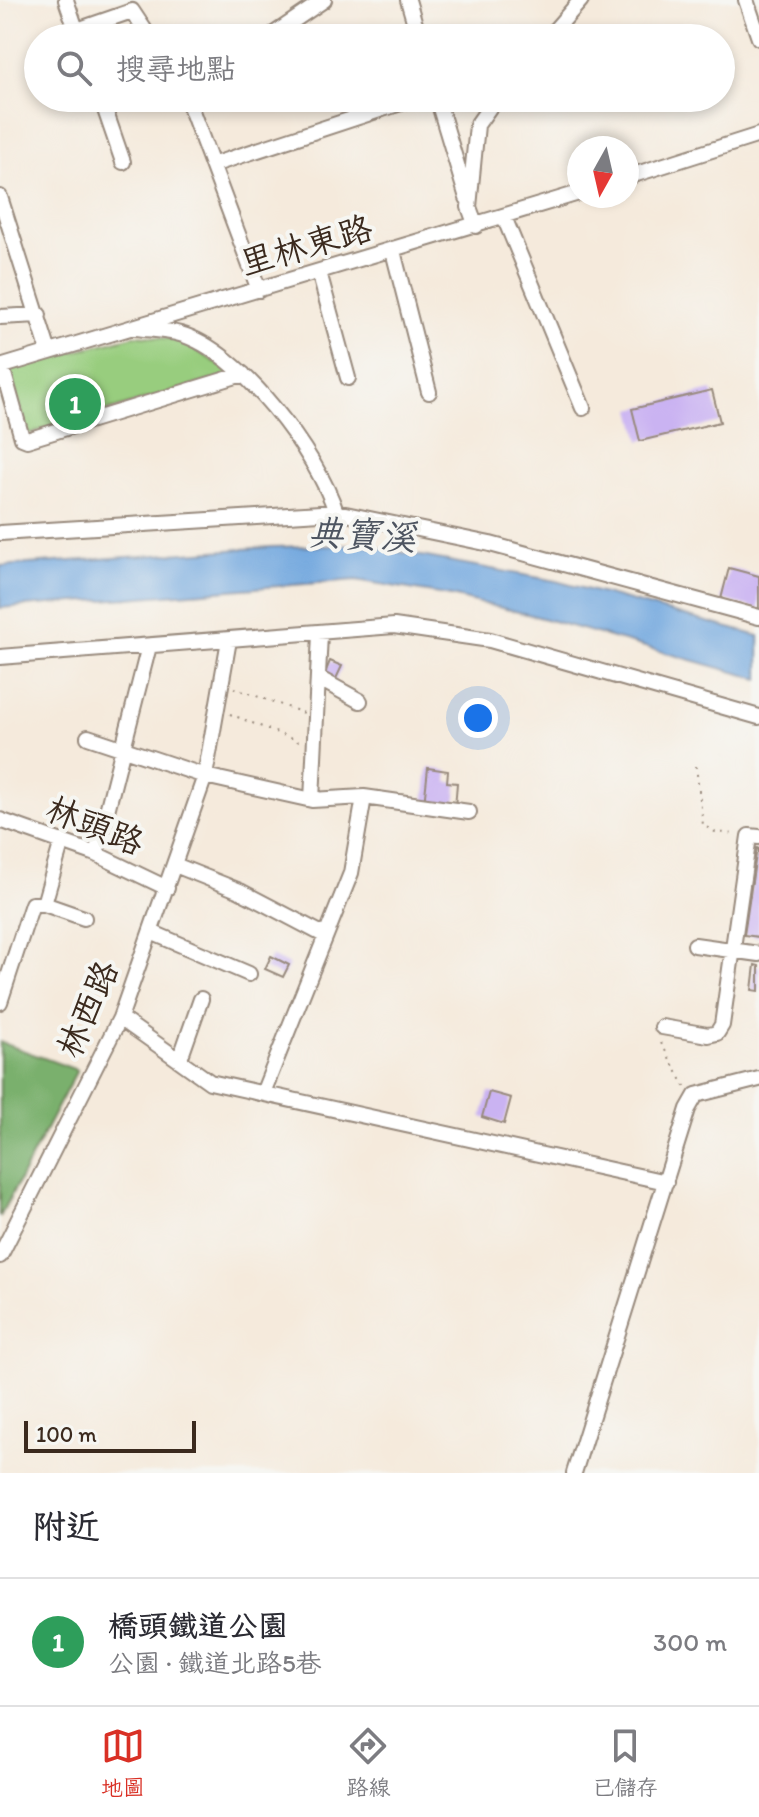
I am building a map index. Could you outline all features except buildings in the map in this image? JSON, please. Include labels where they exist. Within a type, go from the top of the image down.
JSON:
[{"type":"street","points":[[66,0],[74,24]]},
{"type":"street","points":[[289,24],[324,0]]},
{"type":"street","points":[[408,0],[415,24]]},
{"type":"street","points":[[560,24],[581,0]]},
{"type":"street","points":[[746,0],[759,38]]},
{"type":"street","points":[[101,24],[132,11],[141,24]]},
{"type":"street","points":[[106,112],[123,162]]},
{"type":"street","points":[[192,112],[259,290]]},
{"type":"street","points":[[212,165],[373,112]]},
{"type":"street","points":[[441,112],[476,226]]},
{"type":"street","points":[[469,207],[477,125],[486,112]]},
{"type":"street","points":[[639,173],[759,135]]},
{"type":"street","points":[[0,197],[49,352]]},
{"type":"street","name":"里林東路","points":[[1,367],[567,197]]},
{"type":"street","points":[[504,217],[583,408]]},
{"type":"street","points":[[393,251],[429,392]]},
{"type":"street","points":[[319,272],[348,378]]},
{"type":"street","points":[[0,317],[39,315]]},
{"type":"street","points":[[128,327],[181,334],[211,350],[243,374],[285,425],[315,470],[336,512]]},
{"type":"street","points":[[1,367],[22,438],[27,440],[243,374]]},
{"type":"street","points":[[0,533],[336,512],[490,544],[759,617]]},
{"type":"street","points":[[0,657],[394,626],[490,640],[759,717]]},
{"type":"street","points":[[312,800],[320,634]]},
{"type":"street","name":"林西路","points":[[0,1256],[120,1018],[205,776],[229,640]]},
{"type":"street","points":[[96,854],[121,746],[149,646]]},
{"type":"street","points":[[318,678],[360,701]]},
{"type":"street","points":[[88,737],[205,776],[312,800],[364,797],[469,812]]},
{"type":"street","points":[[263,1093],[351,873],[364,797]]},
{"type":"street","name":"林頭路","points":[[0,820],[96,854],[167,888]]},
{"type":"street","points":[[662,1027],[708,1035],[717,1033],[722,1025],[754,836]]},
{"type":"street","points":[[44,904],[62,841]]},
{"type":"street","points":[[175,865],[240,891],[324,935]]},
{"type":"street","points":[[0,1002],[32,904],[44,904],[84,918]]},
{"type":"street","points":[[151,932],[249,974]]},
{"type":"street","points":[[695,945],[759,954]]},
{"type":"street","points":[[180,1059],[201,999]]},
{"type":"street","points":[[120,1018],[210,1082],[666,1182]]},
{"type":"street","points":[[574,1473],[693,1100],[696,1095],[759,1079]]},
{"type":"path","points":[[222,683],[316,717]]},
{"type":"path","points":[[217,709],[315,748]]},
{"type":"path","points":[[696,766],[703,825],[715,832],[754,836]]},
{"type":"path","points":[[661,1043],[693,1100]]},
{"type":"green space","points":[[137,335],[180,340],[233,374],[28,434],[9,369]]},
{"type":"green space","points":[[0,1042],[77,1070],[0,1217]]},
{"type":"water","points":[[362,545],[556,581],[759,636],[759,679],[531,615],[451,596],[356,580],[0,608],[0,566],[271,547]]},
{"type":"place","name":"橋頭鐵道公園","points":[[75,404]]},
{"type":"water label","name":"典寶溪","points":[[362,534]]}]
